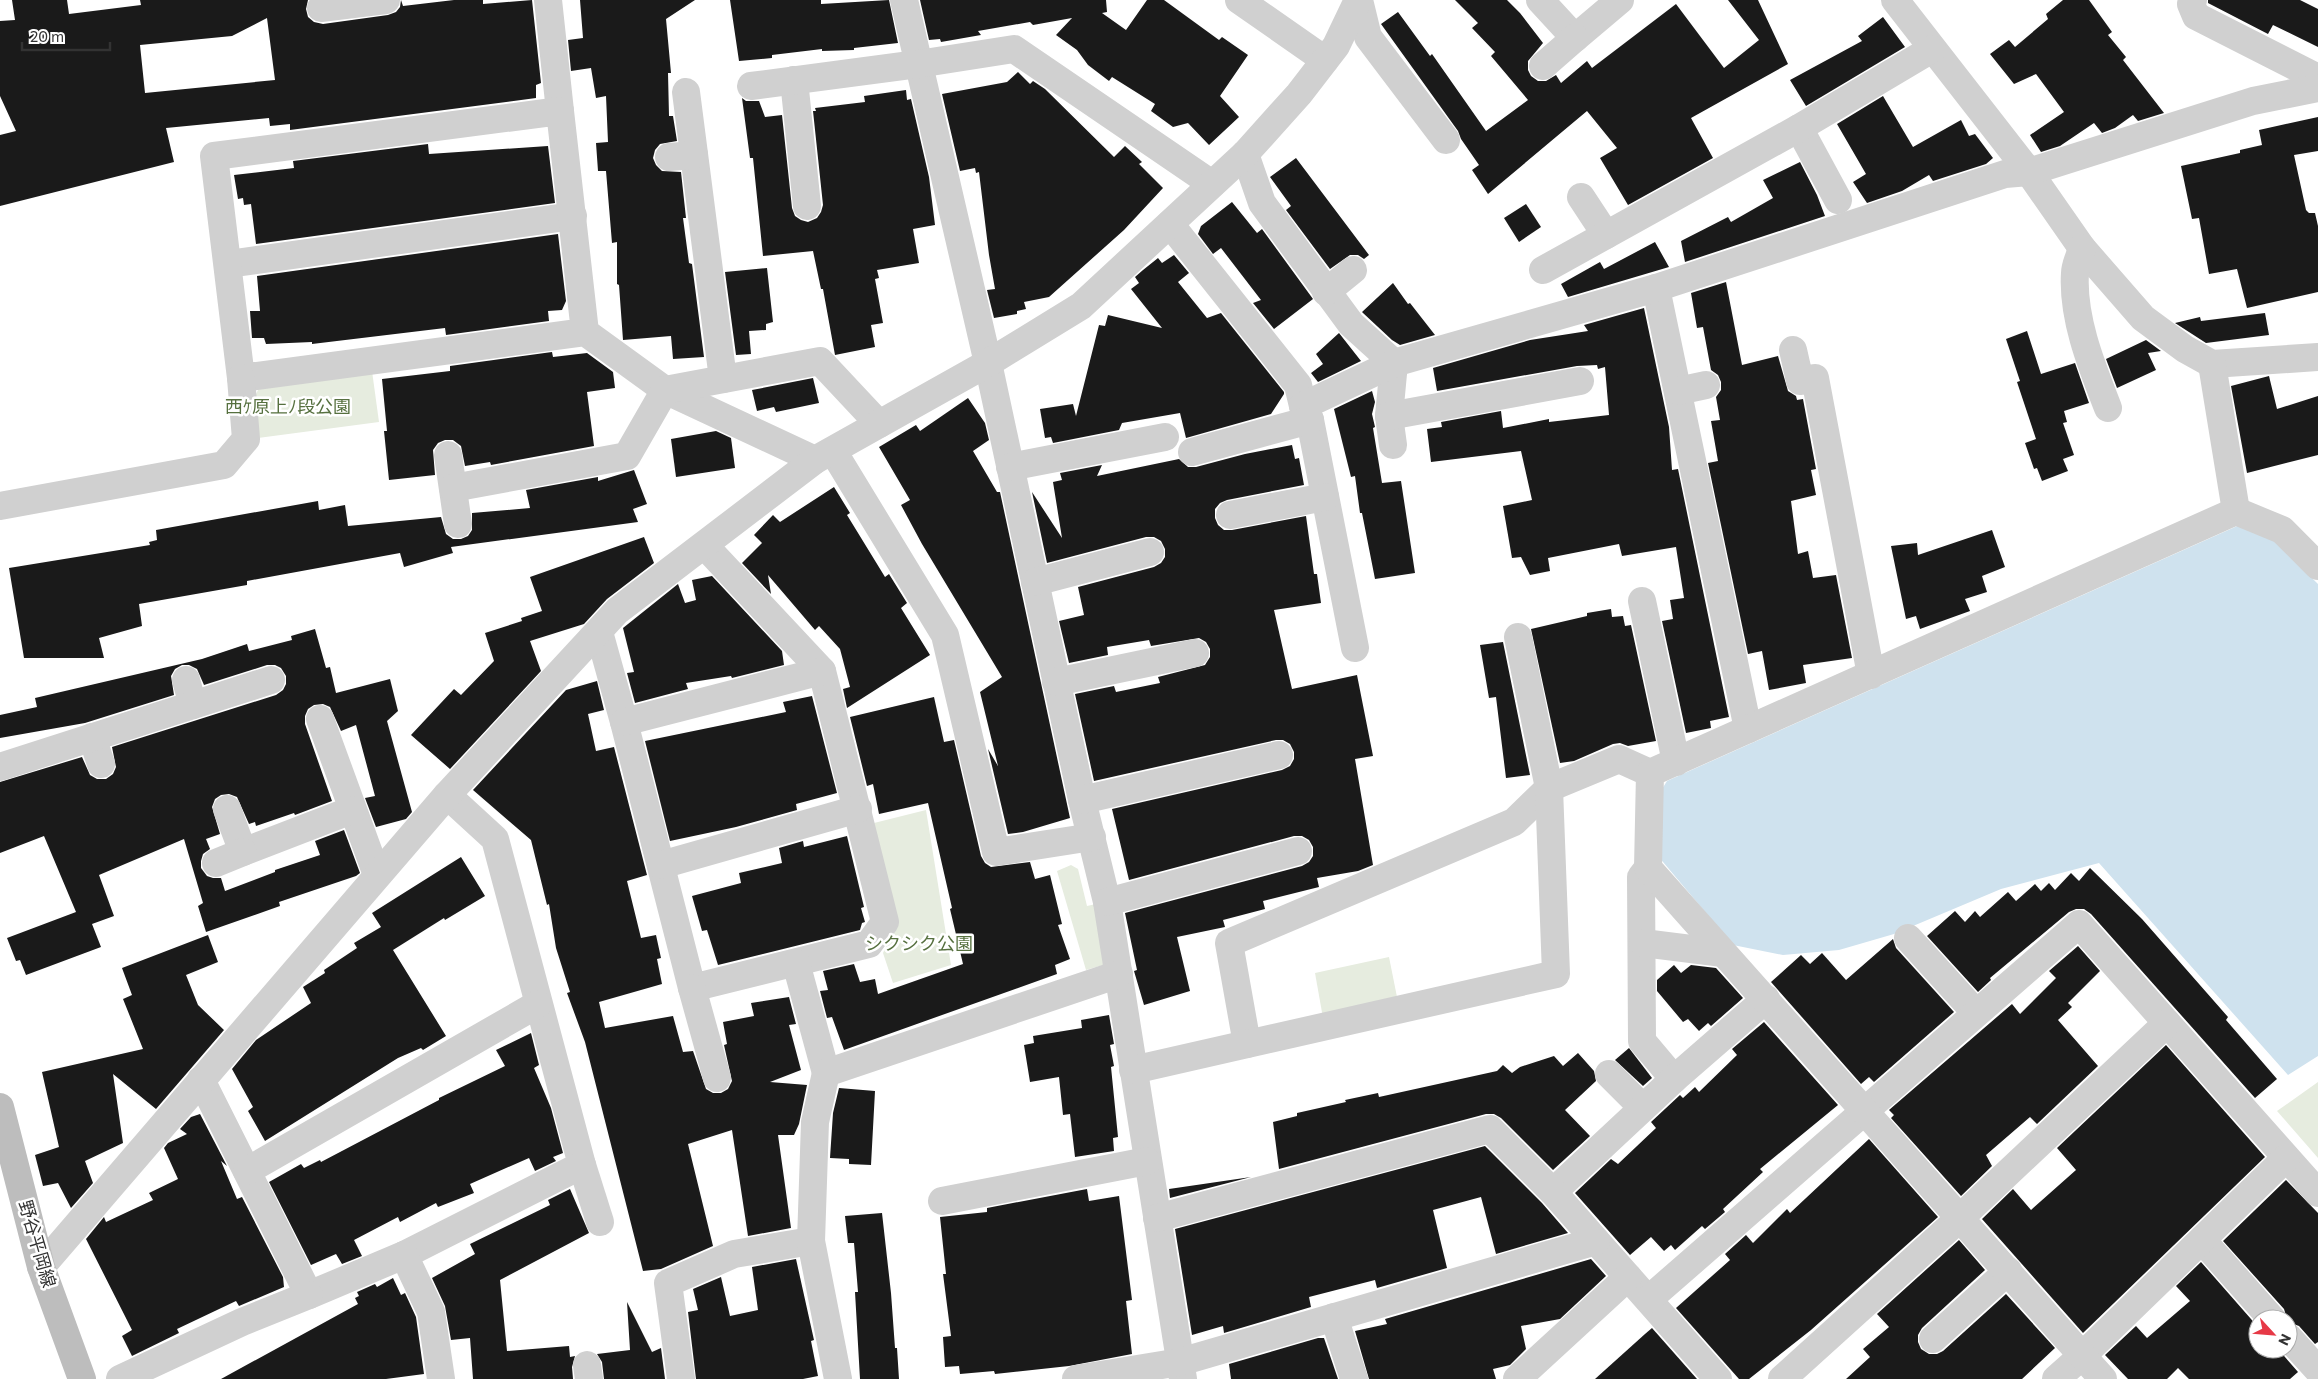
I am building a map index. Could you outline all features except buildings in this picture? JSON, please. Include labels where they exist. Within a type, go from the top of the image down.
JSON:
[{"type":"main road","name":"野谷平岡線","points":[[0,1107],[41,1266],[82,1379]]},
{"type":"street","points":[[320,8],[351,2],[386,0]]},
{"type":"street","points":[[548,0],[585,332]]},
{"type":"street","points":[[904,0],[988,363],[1082,800],[1107,902],[1181,1370]]},
{"type":"street","points":[[1239,0],[1325,60]]},
{"type":"street","points":[[41,1266],[447,795],[617,611],[824,456],[988,363],[1081,306],[1244,154],[1299,94],[1336,46],[1358,0]]},
{"type":"street","points":[[1358,0],[1368,37],[1446,140]]},
{"type":"street","points":[[1540,0],[1574,38]]},
{"type":"street","points":[[1543,66],[1620,0]]},
{"type":"street","points":[[1895,0],[2029,172],[2082,248],[2142,318],[2185,349],[2212,364],[2318,357]]},
{"type":"street","points":[[2193,0],[2191,4],[2196,16],[2318,78]]},
{"type":"street","points":[[751,86],[918,64],[1014,48],[1212,184]]},
{"type":"street","points":[[1543,270],[1799,128],[1932,49]]},
{"type":"street","points":[[794,80],[807,206]]},
{"type":"street","points":[[1192,452],[1307,413],[1394,363],[1656,288],[2005,174],[2029,172],[2253,102],[2318,88]]},
{"type":"street","points":[[686,92],[682,156],[723,379]]},
{"type":"street","points":[[0,506],[224,465],[246,439],[241,378],[214,156],[560,111]]},
{"type":"street","points":[[1799,128],[1838,200]]},
{"type":"street","points":[[1244,154],[1262,203],[1351,324],[1394,363]]},
{"type":"street","points":[[1581,197],[1606,234]]},
{"type":"street","points":[[228,264],[573,216]]},
{"type":"street","points":[[1170,224],[1298,385],[1307,413],[1355,648]]},
{"type":"street","points":[[2082,248],[2075,272],[2079,320],[2095,376],[2108,408]]},
{"type":"street","points":[[1326,292],[1353,270]]},
{"type":"street","points":[[1656,288],[1678,391],[1718,528],[1748,730]]},
{"type":"street","points":[[241,378],[585,332],[665,390],[824,456],[945,635],[996,852],[1092,837]]},
{"type":"street","points":[[1794,350],[1800,381],[1815,378],[1871,675]]},
{"type":"street","points":[[453,488],[627,456],[665,390],[820,361],[879,424]]},
{"type":"street","points":[[1393,445],[1389,416],[1394,363]]},
{"type":"street","points":[[2212,364],[2236,511]]},
{"type":"street","points":[[1389,416],[1580,381]]},
{"type":"street","points":[[1678,391],[1706,386]]},
{"type":"street","points":[[1010,467],[1165,438]]},
{"type":"street","points":[[448,454],[458,524]]},
{"type":"street","points":[[1230,515],[1325,497]]},
{"type":"street","points":[[1247,1044],[1229,944],[1514,822],[1549,788],[1619,759],[1650,773],[2236,511],[2282,530],[2318,566]]},
{"type":"street","points":[[692,988],[869,944],[885,922],[822,671],[705,546]]},
{"type":"street","points":[[1035,582],[1150,552]]},
{"type":"street","points":[[1642,601],[1676,762]]},
{"type":"street","points":[[599,632],[717,1078]]},
{"type":"street","points":[[1133,1070],[1556,974],[1549,788],[1518,637]]},
{"type":"street","points":[[1056,682],[1195,653]]},
{"type":"street","points":[[624,722],[822,671]]},
{"type":"street","points":[[0,767],[92,737],[190,692],[271,680]]},
{"type":"street","points":[[320,719],[377,876]]},
{"type":"street","points":[[92,737],[102,764]]},
{"type":"street","points":[[1082,800],[1279,755]]},
{"type":"street","points":[[1650,773],[1648,868],[1641,877],[1642,1041],[1674,1079]]},
{"type":"street","points":[[447,795],[494,839],[582,1165],[600,1222]]},
{"type":"street","points":[[227,809],[243,852]]},
{"type":"street","points":[[661,865],[858,809]]},
{"type":"street","points":[[216,863],[352,810]]},
{"type":"street","points":[[1107,902],[1298,851]]},
{"type":"street","points":[[1648,868],[2103,1379]]},
{"type":"street","points":[[1648,1299],[2078,924],[2318,1193]]},
{"type":"street","points":[[1908,938],[1976,1012]]},
{"type":"street","points":[[1642,943],[1723,953]]},
{"type":"street","points":[[796,963],[826,1073],[816,1122],[810,1241],[838,1379]]},
{"type":"street","points":[[826,1073],[1119,974]]},
{"type":"street","points":[[1553,1192],[1642,1107],[1766,999]]},
{"type":"street","points":[[247,1171],[538,1004]]},
{"type":"street","points":[[1782,1379],[1960,1218],[2167,1023]]},
{"type":"street","points":[[1609,1074],[1642,1107]]},
{"type":"street","points":[[201,1080],[309,1295]]},
{"type":"street","points":[[1157,1218],[1490,1129],[1553,1192],[1718,1379]]},
{"type":"street","points":[[2056,1379],[2286,1158]]},
{"type":"street","points":[[942,1201],[1147,1161]]},
{"type":"street","points":[[120,1379],[242,1322],[404,1255],[582,1165]]},
{"type":"street","points":[[2202,1240],[2263,1309]]},
{"type":"street","points":[[681,1379],[668,1283],[734,1254],[810,1241]]},
{"type":"street","points":[[1076,1379],[1181,1370],[1334,1317],[1596,1241]]},
{"type":"street","points":[[404,1255],[431,1312],[441,1379]]},
{"type":"street","points":[[1933,1340],[2008,1271]]},
{"type":"street","points":[[1517,1379],[1628,1277]]},
{"type":"street","points":[[1334,1317],[1354,1379]]},
{"type":"street","points":[[2298,1349],[2318,1372],[2311,1379]]},
{"type":"green space","name":"西ｹ原上ﾉ段公園","points":[[372,371],[379,422],[258,438],[253,400],[261,384]]},
{"type":"green space","name":"シクシク公園","points":[[926,810],[951,965],[893,983],[883,953],[895,927],[874,823]]},
{"type":"green space","points":[[1071,865],[1078,869],[1087,906],[1096,904],[1110,963],[1086,970],[1057,871]]},
{"type":"green space","points":[[1389,957],[1398,1002],[1323,1018],[1315,973]]},
{"type":"green space","points":[[2318,1082],[2318,1158],[2277,1111]]},
{"type":"water","points":[[2244,523],[2265,532],[2318,584],[2318,1056],[2288,1075],[2099,863],[2001,889],[1894,934],[1839,950],[1783,955],[1733,945],[1658,856],[1659,794],[1667,781]]}]
